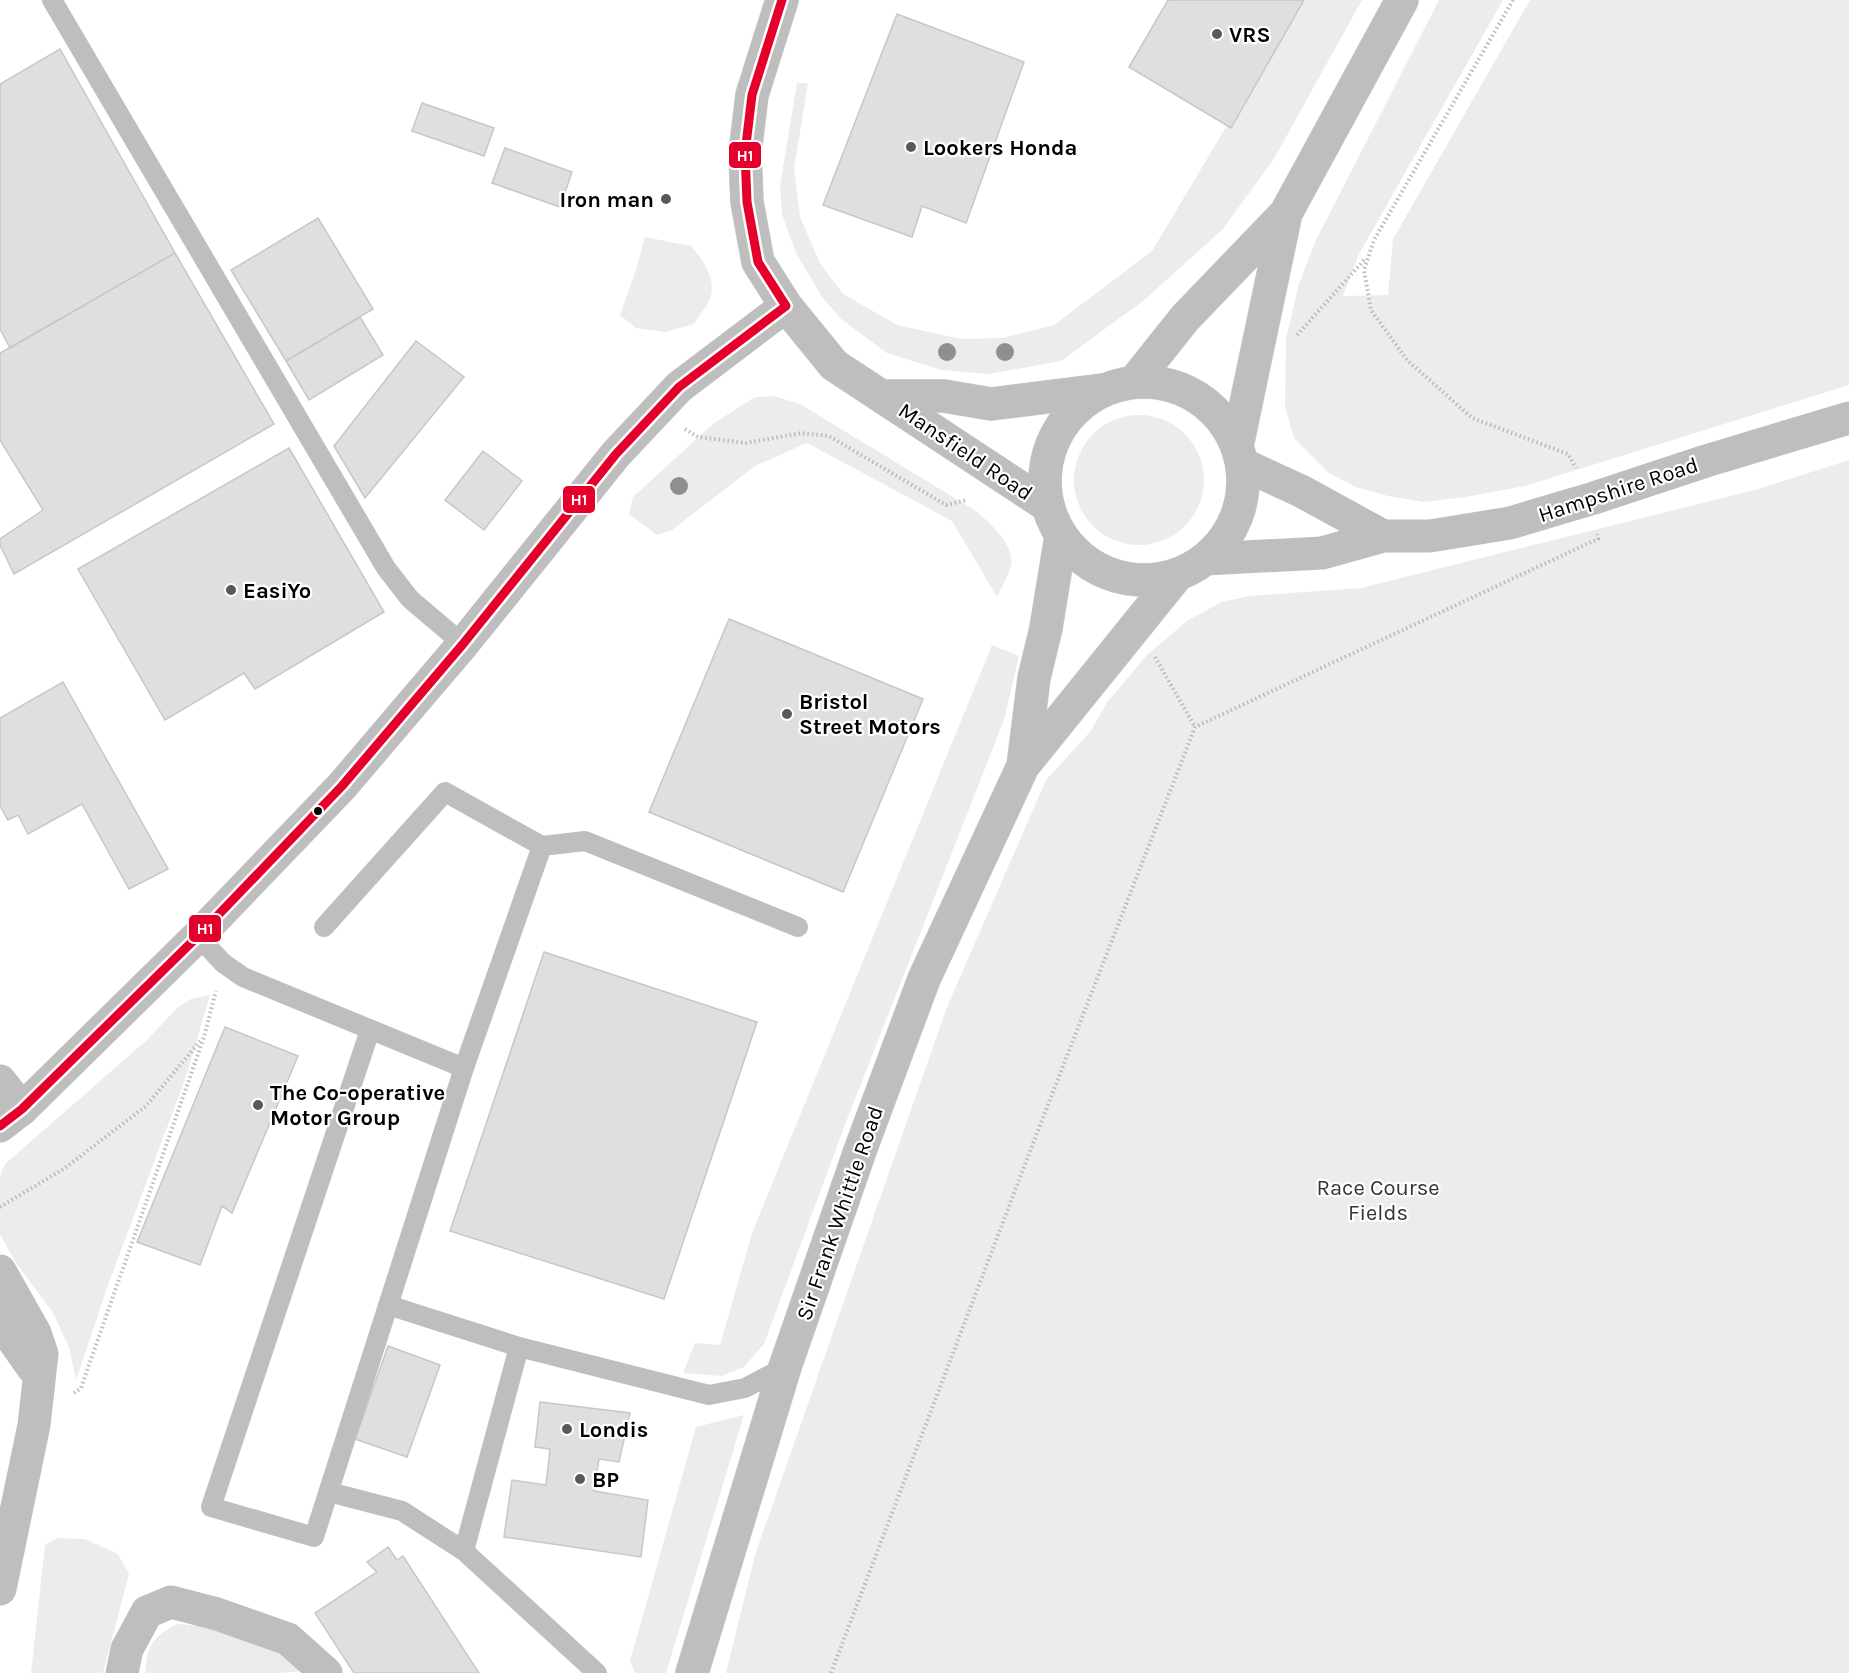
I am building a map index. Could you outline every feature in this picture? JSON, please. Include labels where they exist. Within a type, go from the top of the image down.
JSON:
[{"type":"main road","name":"Mansfield Road","points":[[782,0],[752,95],[745,153],[747,202],[759,262],[786,306],[834,365],[1048,506]]},
{"type":"main road","points":[[1134,382],[1185,318],[1286,213],[1402,0]]},
{"type":"main road","points":[[1240,455],[1221,418],[1196,396],[1167,384],[1134,382],[1102,390],[1079,406],[1060,427],[1049,452],[1044,479],[1048,506],[1061,536],[1083,560],[1113,575],[1145,580],[1178,574],[1206,559],[1224,540],[1237,517],[1243,491],[1240,455],[1286,213]]},
{"type":"main road","points":[[0,1081],[11,1117],[198,936],[342,786],[463,644],[609,463],[678,387],[786,306]]},
{"type":"main road","name":"Mansfield Road","points":[[884,396],[944,396],[991,404],[1102,390]]},
{"type":"main road","name":"Hampshire Road","points":[[1206,559],[1322,553],[1383,536],[1430,536],[1510,523],[1849,418]]},
{"type":"main road","name":"Hampshire Road","points":[[1240,455],[1383,536]]},
{"type":"main road","name":"Sir Frank Whittle Road","points":[[1023,766],[1034,678],[1046,628],[1061,536]]},
{"type":"main road","name":"Sir Frank Whittle Road","points":[[692,1673],[785,1367],[861,1148],[924,980],[1023,766],[1178,574]]},
{"type":"main road","points":[[0,1271],[35,1334],[42,1354],[33,1425],[0,1589]]},
{"type":"main road","points":[[0,1321],[39,1377]]},
{"type":"main road","points":[[122,1673],[127,1649],[147,1612],[171,1602],[217,1614],[288,1639],[326,1673]]},
{"type":"lane","points":[[52,0],[386,568],[410,599],[463,644]]},
{"type":"lane","points":[[324,927],[445,792],[542,846],[585,841],[798,927]]},
{"type":"lane","points":[[370,1030],[211,1507],[314,1538],[464,1068],[542,846]]},
{"type":"lane","points":[[198,936],[223,963],[243,977],[464,1068]]},
{"type":"lane","points":[[388,1305],[519,1347],[709,1395],[745,1388],[785,1367]]},
{"type":"lane","points":[[464,1551],[519,1347]]},
{"type":"lane","points":[[329,1492],[402,1511],[464,1551],[597,1673]]},
{"type":"path","points":[[831,1673],[1195,727],[1598,538],[1594,498],[1568,454],[1472,418],[1407,360],[1371,310],[1364,270],[1374,240],[1513,0]]},
{"type":"path","points":[[1294,338],[1369,256]]},
{"type":"path","points":[[659,407],[698,437],[746,443],[801,433],[829,436],[946,505],[967,500]]},
{"type":"path","points":[[1129,633],[1142,634],[1195,727]]},
{"type":"path","points":[[33,1425],[81,1388],[204,1037],[218,986]]},
{"type":"path","points":[[0,1207],[65,1168],[146,1106],[204,1037]]},
{"type":"green space","points":[[1302,0],[1362,0],[1275,157],[1223,229],[1143,301],[1061,361],[989,374],[942,370],[887,353],[841,319],[822,297],[796,253],[782,214],[780,186],[797,83],[808,83],[794,169],[800,217],[820,263],[843,294],[897,325],[961,339],[1002,338],[1054,325],[1152,251]]},
{"type":"green space","points":[[1439,0],[1503,0],[1359,254],[1343,296],[1388,295],[1393,239],[1530,0],[1849,0],[1849,385],[1525,486],[1465,497],[1424,502],[1388,496],[1356,487],[1329,473],[1294,438],[1285,407],[1286,338],[1299,284],[1316,240]]},
{"type":"green space","points":[[645,237],[691,246],[708,270],[712,292],[694,324],[665,332],[636,328],[620,315]]},
{"type":"green space","points":[[774,396],[800,404],[976,511],[1006,543],[1011,558],[1010,570],[997,597],[952,521],[807,443],[755,466],[672,530],[657,535],[629,514],[633,497],[714,423],[755,397]]},
{"type":"green space","points":[[1139,415],[1164,420],[1185,434],[1199,455],[1204,480],[1199,505],[1185,526],[1164,540],[1139,545],[1114,540],[1093,526],[1079,505],[1074,480],[1079,455],[1093,434],[1114,420]]},
{"type":"green space","name":"Race Course Fields","points":[[1849,460],[1849,1673],[726,1673],[755,1555],[947,1007],[1046,780],[1090,732],[1108,701],[1147,655],[1188,620],[1222,602],[1249,596],[1361,588],[1758,489]]},
{"type":"green space","points":[[992,645],[1019,656],[1004,720],[846,1122],[764,1344],[744,1367],[721,1376],[683,1373],[695,1343],[720,1345],[752,1233]]},
{"type":"green space","points":[[210,995],[186,1077],[108,1285],[76,1380],[69,1347],[53,1313],[14,1260],[0,1234],[0,1176],[5,1164],[147,1040],[178,1007],[191,999]]},
{"type":"green space","points":[[744,1415],[666,1673],[635,1673],[630,1661],[696,1427]]},
{"type":"green space","points":[[57,1538],[85,1539],[118,1554],[129,1574],[103,1673],[31,1673],[45,1545]]},
{"type":"green space","points":[[177,1624],[212,1627],[269,1644],[301,1671],[145,1673],[147,1655],[153,1643],[162,1633]]},
{"type":"building","name":"VRS","points":[[1168,0],[1304,0],[1231,128],[1129,67]]},
{"type":"building","points":[[897,14],[1024,62],[966,223],[922,206],[912,237],[823,205]]},
{"type":"building","points":[[60,49],[175,253],[10,348],[0,329],[0,84]]},
{"type":"building","points":[[422,103],[494,128],[484,156],[412,131]]},
{"type":"building","points":[[505,148],[572,172],[560,207],[492,183]]},
{"type":"building","points":[[318,218],[373,309],[286,361],[231,270]]},
{"type":"building","points":[[175,253],[274,424],[14,574],[0,545],[0,539],[43,510],[0,440],[0,353]]},
{"type":"building","points":[[360,317],[383,355],[309,400],[286,361]]},
{"type":"building","points":[[416,341],[464,377],[365,498],[334,446]]},
{"type":"building","name":"EasiYo","points":[[289,448],[384,612],[255,689],[244,673],[165,720],[78,569]]},
{"type":"building","points":[[483,451],[522,481],[484,530],[445,500]]},
{"type":"building","points":[[729,619],[923,699],[843,892],[649,812]]},
{"type":"building","points":[[63,682],[168,869],[129,889],[82,804],[28,834],[18,815],[8,820],[0,806],[0,718]]},
{"type":"building","points":[[544,952],[757,1022],[664,1299],[450,1231]]},
{"type":"building","points":[[225,1027],[298,1056],[232,1213],[222,1206],[200,1265],[137,1242]]},
{"type":"building","points":[[388,1346],[440,1365],[407,1457],[355,1439]]},
{"type":"building","points":[[540,1402],[630,1413],[619,1462],[599,1459],[594,1491],[648,1500],[641,1557],[504,1537],[512,1480],[546,1485],[550,1449],[535,1447]]},
{"type":"building","points":[[388,1547],[397,1560],[403,1556],[479,1673],[354,1673],[315,1613],[377,1572],[367,1562]]},
{"type":"transit line","name":"H1","points":[[782,0],[752,95],[745,153],[747,202],[758,262],[786,306]]},
{"type":"transit line","name":"H1","points":[[0,1126],[22,1109],[198,936],[342,786],[463,644],[616,454],[679,387],[786,306]]},
{"type":"place","name":"VRS","points":[[1217,34]]},
{"type":"place","name":"Lookers Honda","points":[[911,147]]},
{"type":"place","name":"Iron man","points":[[666,199]]},
{"type":"place","name":"EasiYo","points":[[231,590]]},
{"type":"place","name":"Bristol Street Motors","points":[[787,714]]},
{"type":"place","name":"The Co-operative Motor Group","points":[[258,1105]]},
{"type":"place","name":"Londis","points":[[567,1429]]},
{"type":"place","name":"BP","points":[[580,1479]]}]
